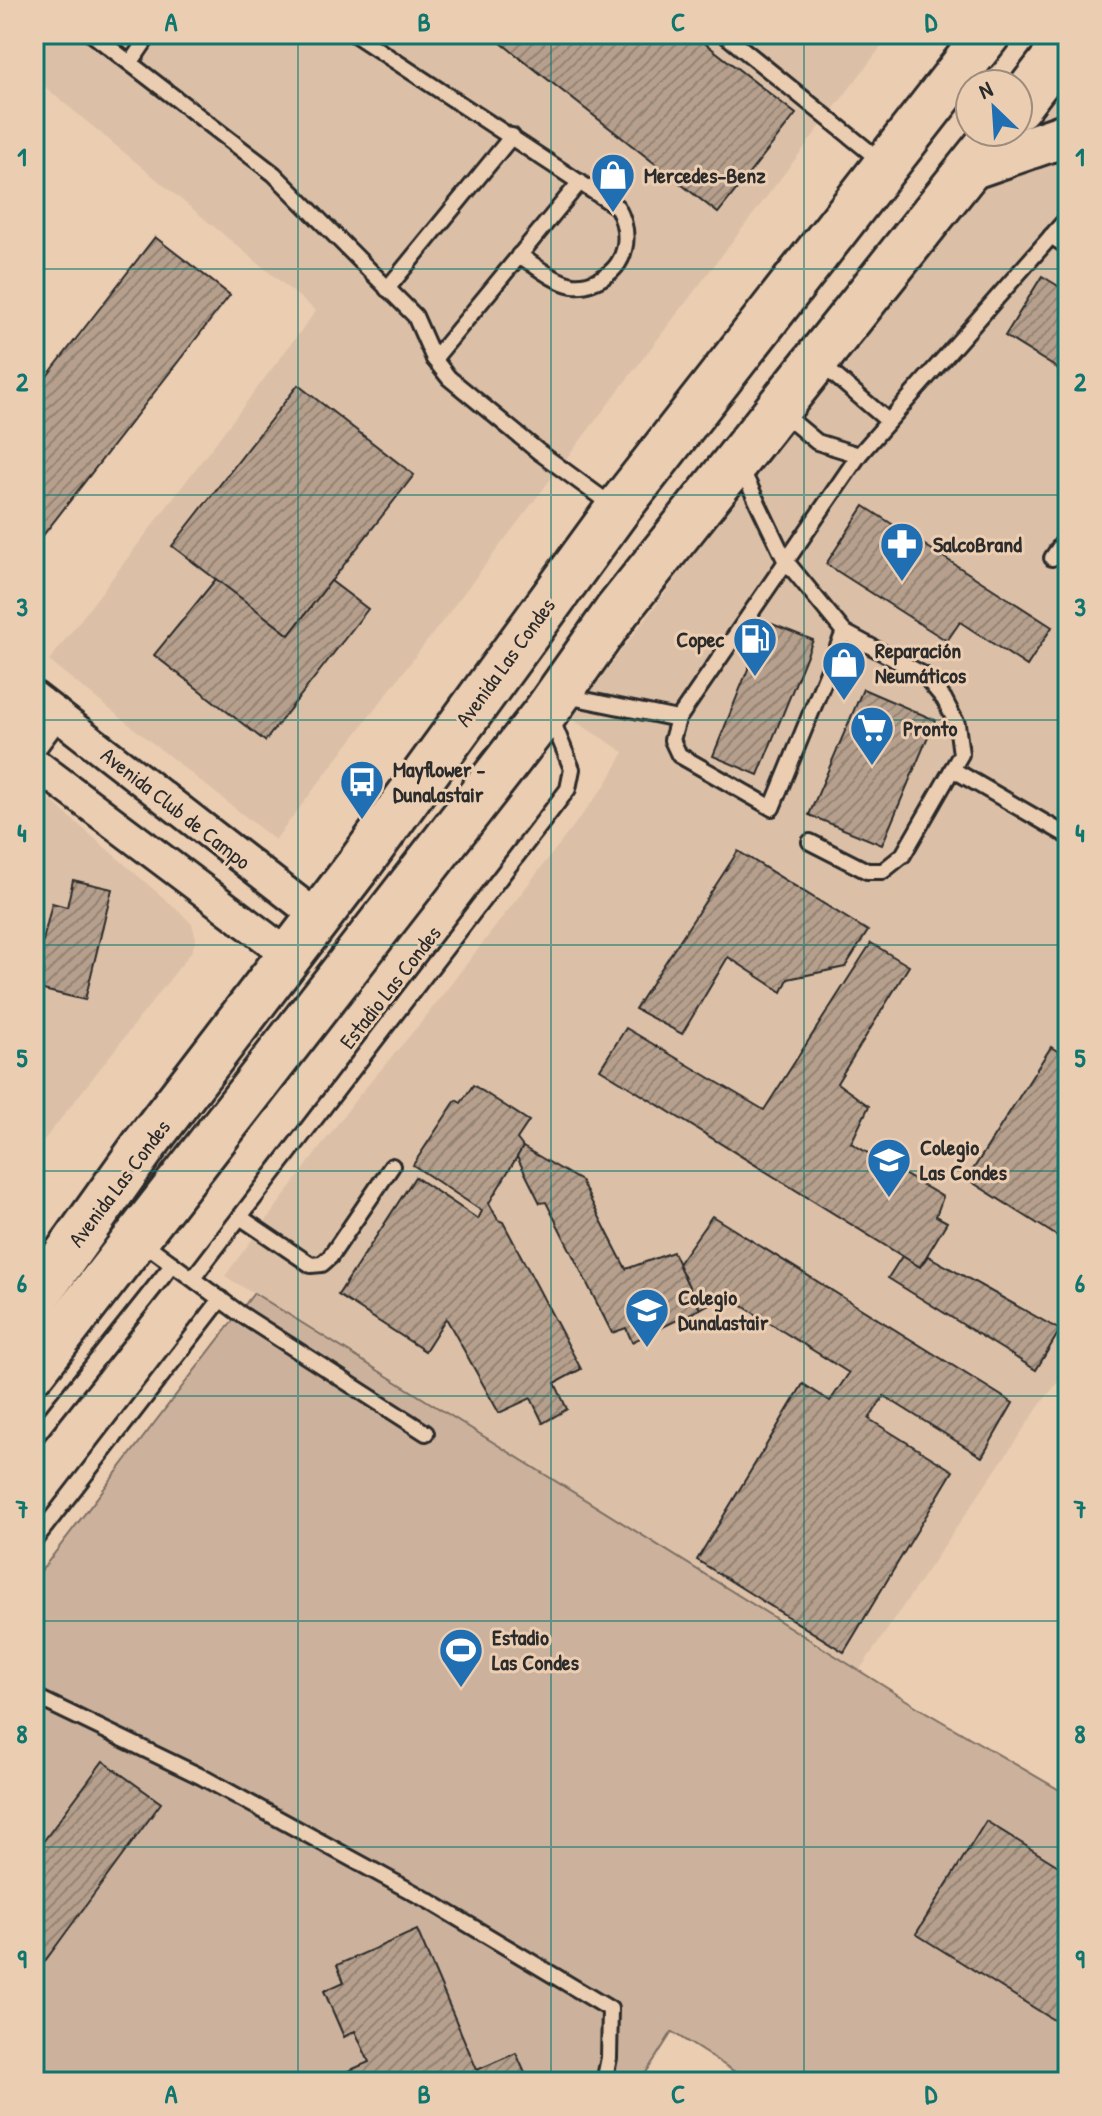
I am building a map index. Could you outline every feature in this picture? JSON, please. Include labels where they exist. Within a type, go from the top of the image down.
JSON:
[{"type":"main road","points":[[1034,85],[1068,41]]},
{"type":"main road","name":"Avenida Las Condes","points":[[34,1300],[146,1143],[319,918],[617,510],[886,165],[975,43]]},
{"type":"main road","points":[[970,168],[1068,134]]},
{"type":"main road","points":[[34,1370],[553,702],[617,611],[986,148]]},
{"type":"main road","points":[[768,314],[760,372],[768,398],[777,409]]},
{"type":"street","name":"Avenida Club de Campo","points":[[44,705],[319,918]]},
{"type":"street","points":[[34,741],[44,705]]},
{"type":"street","points":[[34,763],[290,956]]},
{"type":"lane","points":[[92,34],[274,174],[415,316],[434,359],[459,388],[617,510]]},
{"type":"lane","points":[[131,62],[150,34]]},
{"type":"lane","points":[[354,34],[617,207],[624,219],[626,237],[623,259],[613,271],[585,285],[572,285],[559,280],[519,255]]},
{"type":"lane","points":[[724,34],[886,165]]},
{"type":"lane","points":[[387,289],[512,136]]},
{"type":"lane","points":[[434,359],[580,182]]},
{"type":"lane","points":[[844,632],[772,808],[679,755],[672,740],[678,719],[859,455],[1068,217]]},
{"type":"lane","points":[[1051,236],[1068,247]]},
{"type":"lane","points":[[817,361],[888,421]]},
{"type":"lane","points":[[777,409],[817,442],[859,455]]},
{"type":"lane","points":[[737,460],[785,560],[844,632],[924,675],[944,699],[957,724],[961,754],[903,855],[883,871],[867,871],[810,842]]},
{"type":"lane","points":[[1052,558],[1068,535]]},
{"type":"lane","points":[[553,702],[678,719]]},
{"type":"lane","name":"Estadio Las Condes","points":[[193,1278],[568,789],[572,769],[553,702]]},
{"type":"lane","points":[[952,769],[1068,836]]},
{"type":"lane","points":[[240,1217],[311,1265],[322,1264],[330,1257],[392,1166]]},
{"type":"lane","points":[[137,1238],[221,1299],[426,1433]]},
{"type":"lane","points":[[34,1439],[173,1264]]},
{"type":"lane","points":[[34,1541],[221,1299]]},
{"type":"lane","points":[[34,1696],[202,1777],[429,1901],[610,2009],[609,2058],[604,2082]]},
{"type":"lane","points":[[34,2075],[45,2082]]},
{"type":"shaded area","points":[[34,34],[891,34],[275,840],[49,661],[316,311],[34,78]]},
{"type":"shaded area","points":[[1068,64],[1068,1369],[1040,1405],[859,1671],[225,1276],[356,1099],[423,1020],[606,784],[624,752],[570,718],[1004,148],[1034,148],[1034,109]]},
{"type":"shaded area","points":[[34,786],[181,913],[192,924],[196,938],[192,951],[34,1153]]},
{"type":"shaded area","name":"Estadio Las Condes","points":[[254,1293],[919,1708],[1068,1795],[1068,2051],[1048,2082],[751,2082],[672,2032],[640,2082],[34,2082],[34,1580]]},
{"type":"building","points":[[506,34],[693,34],[796,114],[718,213],[500,42]]},
{"type":"building","points":[[155,237],[230,295],[34,547],[34,393]]},
{"type":"building","points":[[1042,276],[1068,292],[1068,375],[1005,336]]},
{"type":"building","points":[[298,385],[414,475],[289,635],[172,546]]},
{"type":"building","points":[[864,506],[1052,627],[1027,666],[960,622],[947,641],[826,564]]},
{"type":"building","points":[[216,579],[289,635],[331,581],[368,609],[265,741],[154,655]]},
{"type":"building","points":[[767,622],[813,640],[758,775],[713,756]]},
{"type":"building","name":"Pronto","points":[[863,689],[935,720],[882,845],[809,815]]},
{"type":"building","points":[[738,851],[868,931],[845,967],[788,979],[782,992],[728,957],[682,1034],[635,1009]]},
{"type":"building","points":[[73,880],[112,889],[85,1000],[39,989],[44,968],[37,966],[52,903],[67,907]]},
{"type":"building","points":[[871,943],[909,966],[837,1083],[869,1106],[851,1143],[943,1197],[936,1216],[947,1222],[920,1267],[600,1069],[626,1028],[764,1110]]},
{"type":"building","points":[[1051,1047],[1068,1058],[1068,1243],[967,1179]]},
{"type":"building","points":[[473,1085],[529,1121],[517,1139],[523,1147],[489,1203],[498,1220],[503,1222],[581,1369],[555,1383],[567,1409],[543,1423],[531,1398],[499,1413],[446,1318],[425,1351],[338,1295],[415,1177],[478,1219],[482,1211],[413,1165],[456,1100],[461,1103]]},
{"type":"building","points":[[523,1147],[581,1181],[626,1269],[673,1252],[700,1309],[632,1342],[626,1328],[612,1333],[546,1202],[540,1203],[517,1157]]},
{"type":"building","points":[[712,1216],[1013,1403],[982,1457],[884,1396],[869,1419],[953,1471],[844,1652],[697,1560],[803,1384],[830,1401],[849,1373],[725,1295],[700,1309],[678,1264]]},
{"type":"building","points":[[902,1256],[920,1267],[928,1256],[1060,1330],[1036,1370],[888,1278]]},
{"type":"building","points":[[103,1761],[161,1803],[34,1976],[34,1854]]},
{"type":"building","points":[[986,1821],[1068,1872],[1068,2029],[916,1934]]},
{"type":"building","points":[[417,1930],[477,2070],[516,2053],[529,2082],[332,2082],[330,2079],[369,2062],[355,2031],[344,2037],[324,1991],[344,1982],[337,1965]]},
{"type":"place","name":"Mercedes-Benz","points":[[613,214]]},
{"type":"place","name":"SalcoBrand","points":[[902,583]]},
{"type":"place","name":"Copec","points":[[755,678]]},
{"type":"place","name":"Reparación Neumáticos","points":[[844,702]]},
{"type":"place","name":"Pronto","points":[[872,767]]},
{"type":"place","name":"Mayflower - Dunalastair","points":[[362,821]]},
{"type":"place","name":"Colegio Las Condes","points":[[889,1199]]},
{"type":"place","name":"Colegio Dunalastair","points":[[647,1349]]},
{"type":"place","name":"Estadio Las Condes","points":[[461,1689]]}]
